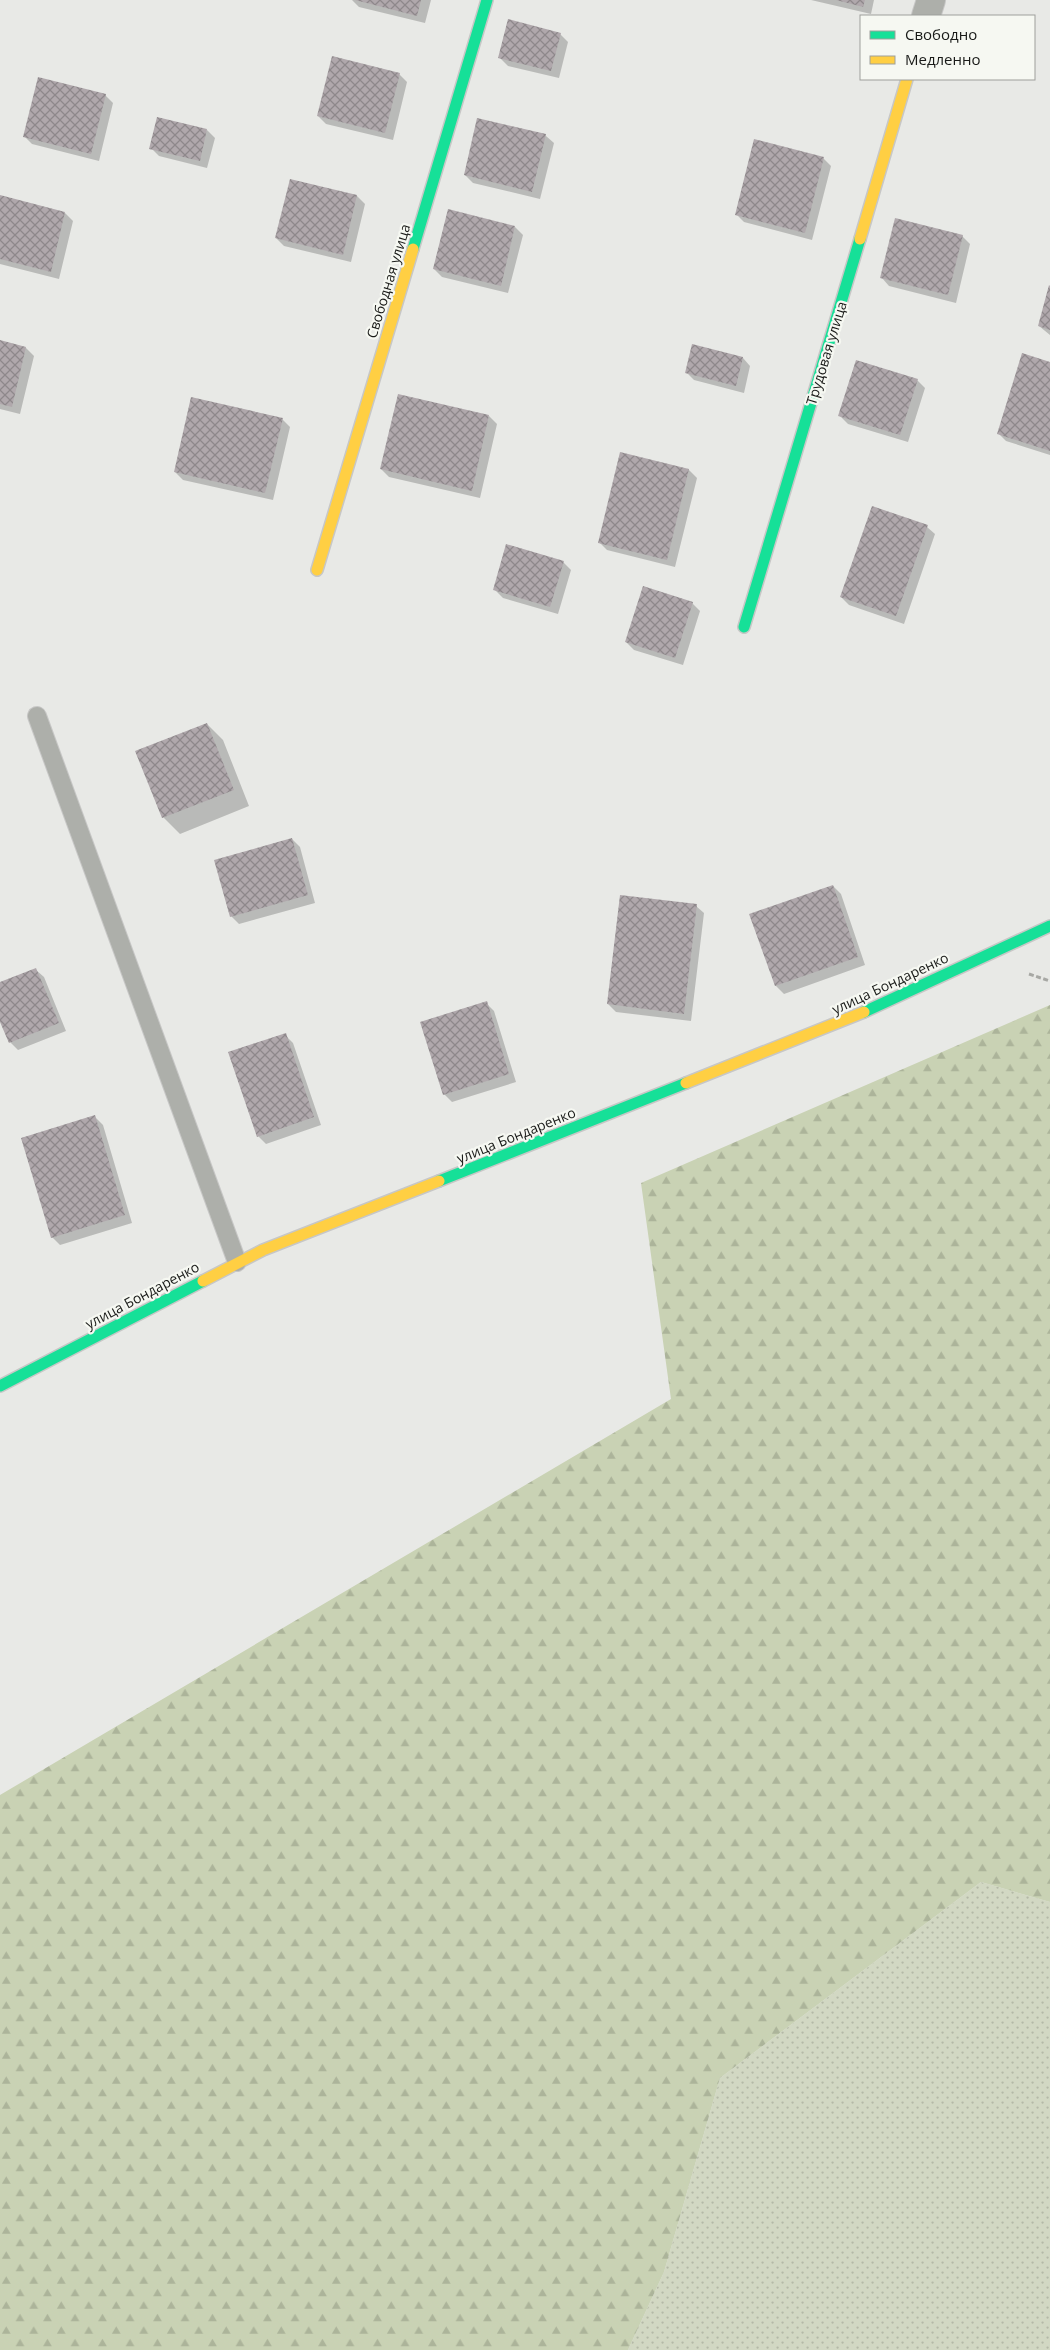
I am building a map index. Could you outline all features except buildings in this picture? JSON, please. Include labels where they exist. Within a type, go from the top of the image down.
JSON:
[{"type":"street","name":"Свободная улица","points":[[317,570],[487,0]]},
{"type":"street","points":[[926,15],[931,0]]},
{"type":"street","name":"Трудовая улица","points":[[744,627],[908,80]]},
{"type":"street","name":"улица Бондаренко","points":[[0,1386],[237,1262],[849,1019],[1050,926]]},
{"type":"lane","points":[[38,716],[237,1262]]},
{"type":"green space","points":[[1050,1005],[1050,1902],[981,1882],[720,2078],[664,2272],[628,2350],[0,2350],[0,1795],[671,1399],[641,1183]]},
{"type":"green space","points":[[981,1882],[1050,1902],[1050,2350],[628,2350],[664,2272],[720,2078]]},
{"type":"traffic: fast","points":[[413,249],[487,0]]},
{"type":"traffic: fast","points":[[744,627],[860,239]]},
{"type":"traffic: fast","points":[[864,1012],[1050,926]]},
{"type":"traffic: fast","points":[[439,1181],[686,1083]]},
{"type":"traffic: fast","points":[[0,1386],[203,1281]]},
{"type":"traffic: slow","points":[[860,239],[907,80]]},
{"type":"traffic: slow","points":[[317,570],[413,249]]},
{"type":"traffic: slow","points":[[686,1083],[864,1012]]},
{"type":"traffic: slow","points":[[203,1281],[263,1250],[439,1181]]}]
